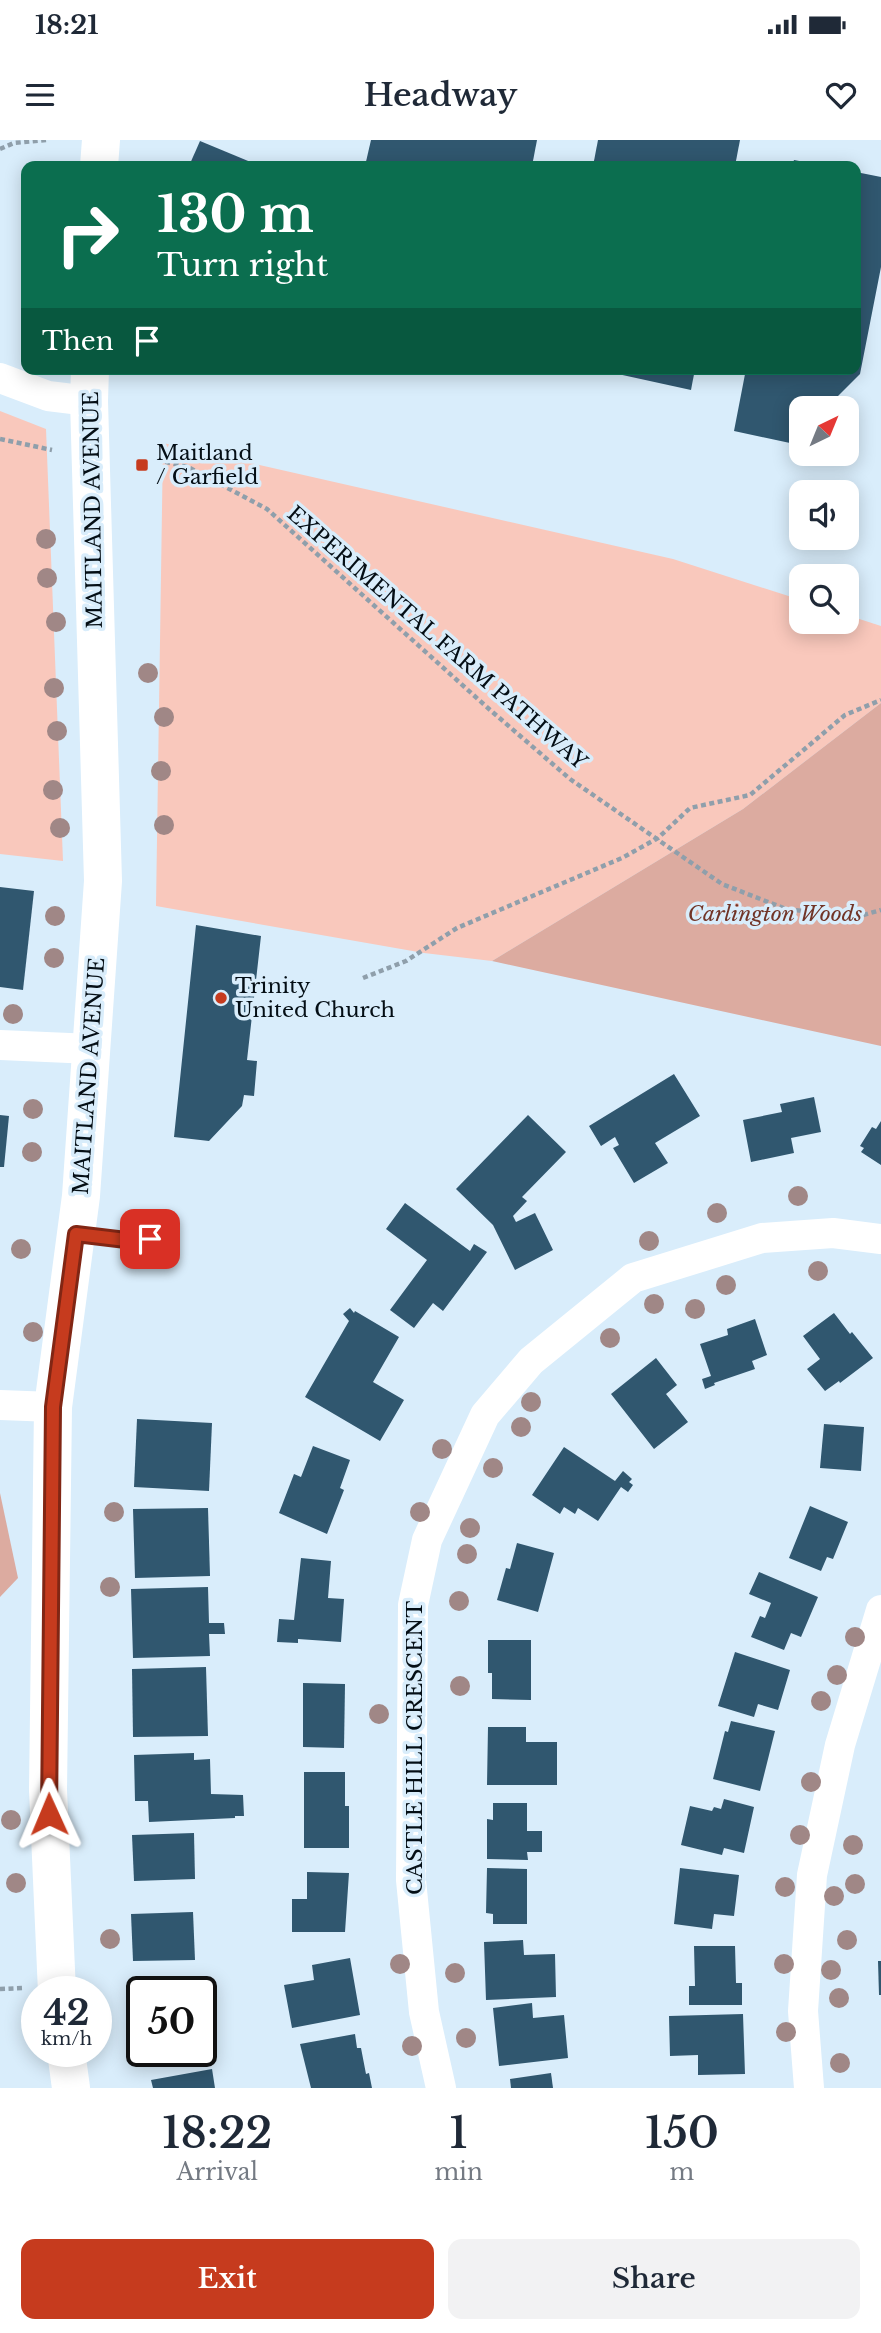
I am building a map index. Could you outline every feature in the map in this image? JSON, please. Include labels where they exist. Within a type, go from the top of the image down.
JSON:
[{"type":"main road","points":[[99,161],[101,140]]},
{"type":"main road","name":"MAITLAND AVENUE","points":[[56,1976],[48,1790],[53,1407],[76,1234],[103,881],[90,385]]},
{"type":"main road","points":[[68,2067],[71,2088]]},
{"type":"street","points":[[0,378],[48,396],[90,385]]},
{"type":"street","points":[[0,1045],[92,1049]]},
{"type":"street","name":"CASTLE HILL CRESCENT","points":[[441,2088],[424,2012],[411,1880],[413,1605],[427,1540],[485,1415],[531,1361],[633,1278],[762,1238],[833,1233],[881,1239]]},
{"type":"street","points":[[0,1405],[53,1407]]},
{"type":"street","points":[[809,2088],[803,2011],[812,1875],[840,1745],[881,1610]]},
{"type":"lane","points":[[76,1234],[126,1240],[150,1239]]},
{"type":"path","points":[[0,149],[15,143],[46,140]]},
{"type":"path","points":[[0,439],[52,450]]},
{"type":"path","name":"EXPERIMENTAL FARM PATHWAY","points":[[157,460],[188,467],[267,509],[570,779],[722,884],[786,909],[856,917],[881,910]]},
{"type":"path","points":[[363,978],[405,961],[457,928],[622,858],[658,838],[690,808],[750,795],[845,715],[881,700]]},
{"type":"shaded area","points":[[0,411],[46,429],[63,861],[0,854]]},
{"type":"shaded area","points":[[163,443],[673,559],[789,596],[789,634],[859,634],[859,619],[881,626],[881,703],[743,809],[492,961],[424,953],[156,906]]},
{"type":"green space","name":"Carlington Woods","points":[[881,703],[881,1046],[492,961],[743,809]]},
{"type":"green space","points":[[0,1493],[18,1578],[0,1597]]},
{"type":"building","points":[[371,140],[537,140],[533,161],[366,161]]},
{"type":"building","points":[[598,140],[740,140],[736,161],[594,161]]},
{"type":"building","points":[[200,141],[248,161],[191,161]]},
{"type":"building","points":[[861,173],[881,177],[881,267],[861,369]]},
{"type":"building","points":[[622,375],[694,375],[691,390]]},
{"type":"building","points":[[745,375],[859,375],[838,396],[789,396],[789,443],[734,431]]},
{"type":"building","points":[[0,887],[34,891],[23,990],[0,987]]},
{"type":"building","name":"Trinity United Church","points":[[196,925],[261,936],[247,1060],[257,1061],[254,1096],[244,1095],[242,1106],[209,1141],[174,1137]]},
{"type":"building","points":[[674,1074],[700,1116],[655,1143],[668,1163],[634,1183],[613,1148],[619,1145],[615,1137],[601,1146],[589,1126]]},
{"type":"building","points":[[814,1097],[821,1132],[791,1138],[794,1153],[751,1162],[743,1120],[782,1112],[780,1104]]},
{"type":"building","points":[[0,1115],[9,1116],[4,1167],[0,1167]]},
{"type":"building","points":[[528,1115],[566,1152],[522,1197],[527,1201],[513,1216],[516,1222],[535,1213],[553,1250],[515,1270],[493,1225],[456,1189]]},
{"type":"building","points":[[881,1121],[881,1165],[861,1152],[864,1148],[860,1146],[872,1127],[876,1129]]},
{"type":"building","points":[[405,1203],[470,1251],[474,1244],[487,1252],[443,1311],[433,1303],[414,1328],[390,1310],[427,1260],[386,1229]]},
{"type":"building","points":[[350,1308],[354,1313],[355,1311],[399,1337],[373,1382],[404,1400],[380,1441],[305,1397],[349,1321],[343,1314]]},
{"type":"building","points":[[834,1313],[873,1358],[825,1391],[807,1369],[820,1359],[803,1336]]},
{"type":"building","points":[[755,1319],[767,1355],[752,1361],[755,1369],[714,1383],[715,1385],[705,1389],[702,1379],[711,1376],[700,1344],[728,1335],[727,1329]]},
{"type":"building","points":[[656,1358],[677,1385],[666,1394],[688,1422],[654,1449],[611,1394]]},
{"type":"building","points":[[137,1419],[212,1423],[209,1491],[134,1487]]},
{"type":"building","points":[[824,1424],[864,1427],[861,1471],[820,1468]]},
{"type":"building","points":[[313,1446],[350,1460],[340,1488],[344,1490],[327,1534],[279,1513],[294,1474],[301,1477]]},
{"type":"building","points":[[564,1447],[615,1481],[623,1471],[632,1479],[629,1482],[633,1485],[628,1492],[621,1487],[598,1521],[578,1508],[575,1514],[564,1507],[560,1514],[532,1495]]},
{"type":"building","points":[[810,1506],[848,1522],[833,1559],[827,1557],[821,1571],[789,1558]]},
{"type":"building","points":[[208,1508],[210,1576],[135,1578],[133,1509]]},
{"type":"building","points":[[517,1543],[554,1553],[538,1612],[497,1600],[506,1568],[510,1569]]},
{"type":"building","points":[[301,1558],[331,1561],[328,1598],[344,1599],[341,1642],[298,1639],[298,1643],[277,1642],[279,1619],[294,1620]]},
{"type":"building","points":[[759,1572],[818,1597],[801,1637],[791,1633],[784,1650],[751,1637],[760,1616],[765,1618],[771,1603],[749,1594]]},
{"type":"building","points":[[208,1587],[209,1623],[224,1623],[225,1634],[209,1634],[210,1656],[133,1658],[131,1589]]},
{"type":"building","points":[[488,1640],[531,1640],[531,1700],[492,1699],[492,1673],[488,1673]]},
{"type":"building","points":[[735,1652],[790,1670],[778,1710],[758,1704],[754,1717],[718,1706]]},
{"type":"building","points":[[206,1667],[208,1736],[133,1737],[132,1669]]},
{"type":"building","points":[[303,1683],[345,1684],[344,1748],[303,1747]]},
{"type":"building","points":[[731,1721],[775,1731],[760,1791],[713,1779],[725,1731],[728,1732]]},
{"type":"building","points":[[488,1727],[526,1727],[526,1742],[557,1742],[557,1785],[487,1785]]},
{"type":"building","points":[[194,1753],[194,1760],[210,1759],[211,1794],[243,1795],[244,1816],[149,1822],[148,1801],[135,1801],[134,1755]]},
{"type":"building","points":[[304,1772],[345,1772],[345,1806],[349,1806],[349,1848],[304,1848]]},
{"type":"building","points":[[724,1799],[754,1807],[744,1853],[724,1848],[722,1855],[681,1845],[690,1806],[712,1811],[714,1807],[721,1809]]},
{"type":"building","points":[[493,1803],[527,1803],[527,1831],[542,1831],[542,1852],[527,1852],[528,1860],[487,1859],[487,1819],[493,1820]]},
{"type":"building","points":[[194,1833],[195,1879],[134,1881],[132,1835]]},
{"type":"building","points":[[487,1868],[527,1869],[527,1924],[493,1924],[493,1914],[486,1913]]},
{"type":"building","points":[[680,1868],[739,1875],[734,1916],[714,1914],[712,1929],[674,1924]]},
{"type":"building","points":[[307,1872],[349,1873],[345,1932],[292,1932],[292,1899],[307,1899]]},
{"type":"building","points":[[193,1912],[195,1960],[133,1961],[131,1914]]},
{"type":"building","points":[[523,1940],[524,1955],[555,1954],[556,1997],[486,2000],[484,1942]]},
{"type":"building","points":[[694,1946],[735,1946],[736,1983],[742,1983],[742,2005],[689,2005],[689,1986],[695,1986]]},
{"type":"building","points":[[350,1958],[360,2015],[292,2028],[284,1985],[314,1980],[312,1965]]},
{"type":"building","points":[[878,1961],[881,1961],[881,1995],[879,1995]]},
{"type":"building","points":[[532,2003],[533,2018],[564,2015],[568,2058],[499,2066],[493,2008]]},
{"type":"building","points":[[743,2014],[745,2074],[698,2075],[698,2055],[670,2056],[669,2016]]},
{"type":"building","points":[[355,2034],[357,2048],[361,2048],[372,2088],[311,2088],[300,2044]]},
{"type":"building","points":[[212,2069],[215,2088],[153,2088],[151,2080]]},
{"type":"building","points":[[551,2073],[553,2088],[511,2088],[510,2079]]},
{"type":"place","name":"Maitland / Garfield","points":[[142,465]]},
{"type":"place","name":"Trinity United Church","points":[[221,998]]},
{"type":"route","points":[[49,1814],[53,1407],[76,1234],[126,1240],[150,1239]]}]
